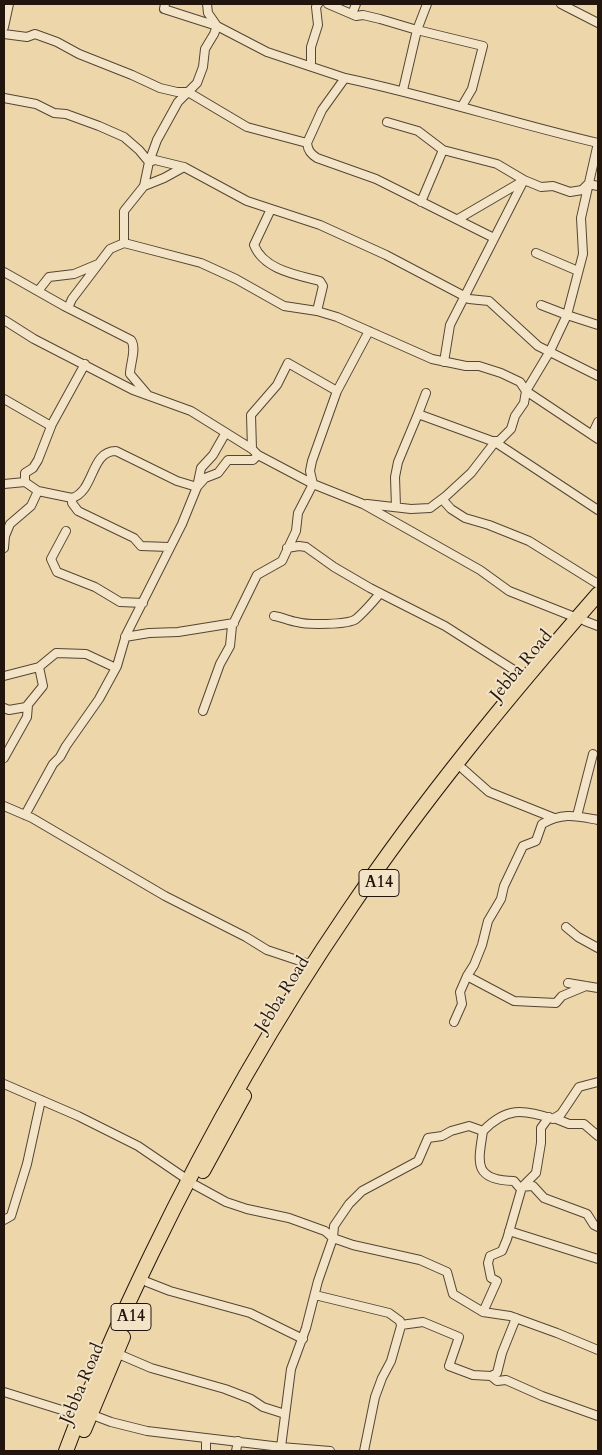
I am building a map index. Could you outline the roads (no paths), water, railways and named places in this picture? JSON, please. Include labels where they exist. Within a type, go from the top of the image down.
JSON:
[{"type":"highway","points":[[66,1451],[85,1416],[130,1298],[191,1183],[222,1115],[312,965],[398,841],[525,677],[581,620],[598,594]]},
{"type":"highway","name":"Jebba Road","points":[[75,1451],[85,1416],[116,1353],[191,1183],[356,914],[434,807],[531,682],[581,620],[598,606]]},
{"type":"street","points":[[9,4],[4,31],[27,37],[35,34],[57,42],[79,54],[160,88],[177,92],[188,92],[247,127],[307,143]]},
{"type":"street","points":[[165,4],[164,9],[217,26],[267,52],[345,78],[402,90],[554,133],[598,143],[581,218],[583,254],[566,315],[550,351],[526,391],[524,402],[515,416],[511,429],[499,441],[495,442],[471,473],[430,508],[410,509],[363,504]]},
{"type":"street","points":[[207,4],[208,13],[217,26]]},
{"type":"street","points":[[311,66],[311,47],[318,25],[316,8],[318,4]]},
{"type":"street","points":[[328,4],[356,16],[363,15],[380,19],[483,46],[472,89],[462,106]]},
{"type":"street","points":[[352,14],[356,4]]},
{"type":"street","points":[[402,90],[417,30],[427,4]]},
{"type":"street","points":[[561,4],[598,22]]},
{"type":"street","points":[[124,244],[124,211],[144,186],[149,162],[157,140],[178,102],[197,83],[203,67],[205,49],[217,26]]},
{"type":"street","points":[[345,78],[322,110],[307,143],[310,153],[317,158],[360,172],[494,238]]},
{"type":"street","points":[[4,98],[36,104],[54,114],[66,114],[99,126],[124,138],[139,150],[149,162]]},
{"type":"street","points":[[388,122],[418,131],[443,150],[497,164],[524,180],[541,187],[553,186],[570,192],[582,190],[588,184]]},
{"type":"street","points":[[420,202],[443,150]]},
{"type":"street","points":[[149,162],[155,160],[184,167],[247,201],[320,226],[386,254],[469,299],[489,302],[538,346],[598,376]]},
{"type":"street","points":[[144,186],[184,167]]},
{"type":"street","points":[[458,219],[524,180]]},
{"type":"street","points":[[444,362],[450,324],[477,275],[524,180]]},
{"type":"street","points":[[588,184],[598,186]]},
{"type":"street","points":[[271,209],[254,245],[256,251],[280,270],[320,282],[323,286],[317,311]]},
{"type":"street","points":[[68,308],[72,299],[110,249],[124,244],[200,263],[236,279],[284,306],[317,311],[337,317],[419,354],[444,362],[478,366],[502,374],[520,382],[526,391],[595,437],[598,422]]},
{"type":"street","points":[[536,253],[578,271]]},
{"type":"street","points":[[38,291],[49,277],[74,274],[100,263]]},
{"type":"street","points":[[4,272],[68,308],[131,340],[134,346],[130,374],[148,396]]},
{"type":"street","points":[[541,305],[598,325]]},
{"type":"street","points":[[4,320],[34,339],[133,390],[191,411],[255,452],[313,484],[363,504],[480,570],[509,590],[598,626]]},
{"type":"street","points":[[203,711],[220,664],[230,646],[234,623],[257,575],[282,560],[296,531],[298,513],[313,484],[310,471],[312,461],[337,390],[369,331]]},
{"type":"street","points":[[197,487],[205,478],[218,473],[228,460],[253,460],[255,452],[251,415],[277,385],[288,363],[337,390]]},
{"type":"street","points":[[25,482],[25,472],[33,468],[38,460],[51,426],[85,364]]},
{"type":"street","points":[[396,507],[395,477],[398,462],[426,392]]},
{"type":"street","points":[[4,399],[51,426]]},
{"type":"street","points":[[418,414],[495,442],[598,510]]},
{"type":"street","points":[[25,815],[53,764],[60,757],[99,699],[116,668],[125,638],[182,524],[197,487],[201,468],[213,455],[225,434]]},
{"type":"street","points":[[4,484],[25,482],[38,491],[72,498],[85,490],[100,460],[109,451],[122,453],[159,473],[197,487]]},
{"type":"street","points":[[4,548],[5,536],[10,524],[31,506],[38,491]]},
{"type":"street","points":[[72,498],[72,503],[78,510],[134,538],[141,546],[169,547]]},
{"type":"street","points":[[442,499],[451,509],[466,518],[490,525],[529,541],[598,584]]},
{"type":"street","points":[[66,531],[52,559],[58,572],[95,587],[120,602],[143,602]]},
{"type":"street","points":[[287,548],[306,547],[334,567],[445,626],[525,677]]},
{"type":"street","points":[[274,616],[310,624],[354,620],[375,600],[380,592]]},
{"type":"street","points":[[125,638],[149,633],[178,632],[234,623]]},
{"type":"street","points":[[4,676],[39,666],[56,653],[86,654],[116,668]]},
{"type":"street","points":[[4,708],[9,710],[28,705],[43,686],[39,666]]},
{"type":"street","points":[[4,758],[27,717],[28,705]]},
{"type":"street","points":[[576,816],[593,754]]},
{"type":"street","points":[[463,770],[489,792],[554,818]]},
{"type":"street","points":[[4,806],[25,815],[173,901],[267,950],[312,965]]},
{"type":"street","points":[[454,1022],[462,1004],[460,992],[482,945],[488,921],[501,898],[523,846],[536,841],[542,824],[554,818],[568,815],[598,820]]},
{"type":"street","points":[[566,927],[578,937],[598,948]]},
{"type":"street","points":[[467,976],[514,1001],[556,1003],[562,996],[586,986]]},
{"type":"street","points":[[568,983],[598,988]]},
{"type":"street","points":[[483,1312],[497,1281],[491,1278],[488,1263],[490,1256],[502,1251],[522,1187],[536,1173],[541,1143],[541,1128],[552,1118],[561,1114],[579,1087],[598,1082]]},
{"type":"street","points":[[4,1084],[78,1116],[138,1146],[191,1183],[226,1202],[289,1218],[325,1231],[333,1238],[353,1245],[420,1260],[447,1272],[453,1294],[483,1312],[516,1318],[598,1350]]},
{"type":"street","points":[[4,1220],[11,1216],[27,1164],[41,1100]]},
{"type":"street","points":[[598,1136],[584,1124],[569,1124],[535,1112],[520,1111],[509,1113],[498,1116],[483,1131],[480,1167],[483,1173],[488,1176],[514,1180],[519,1187],[533,1186],[544,1198],[587,1214],[594,1225],[598,1227]]},
{"type":"street","points":[[281,1447],[291,1369],[303,1339],[333,1238],[334,1226],[348,1204],[362,1191],[418,1161],[428,1138],[442,1136],[469,1126],[483,1131]]},
{"type":"street","points":[[509,1232],[598,1259]]},
{"type":"street","points":[[147,1282],[250,1313],[303,1339]]},
{"type":"street","points":[[315,1295],[389,1313],[400,1321],[401,1325],[391,1361],[375,1397],[364,1451]]},
{"type":"street","points":[[516,1318],[494,1374],[497,1381],[506,1380],[542,1396],[598,1416]]},
{"type":"street","points":[[401,1325],[423,1322],[453,1334],[460,1338],[449,1366],[472,1375],[494,1374]]},
{"type":"street","points":[[116,1353],[151,1368],[225,1389],[251,1399],[263,1407],[285,1414]]},
{"type":"street","points":[[4,1392],[65,1411],[141,1430],[330,1451]]},
{"type":"street","points":[[206,1438],[206,1451]]},
{"type":"street","points":[[236,1451],[238,1441]]}]
